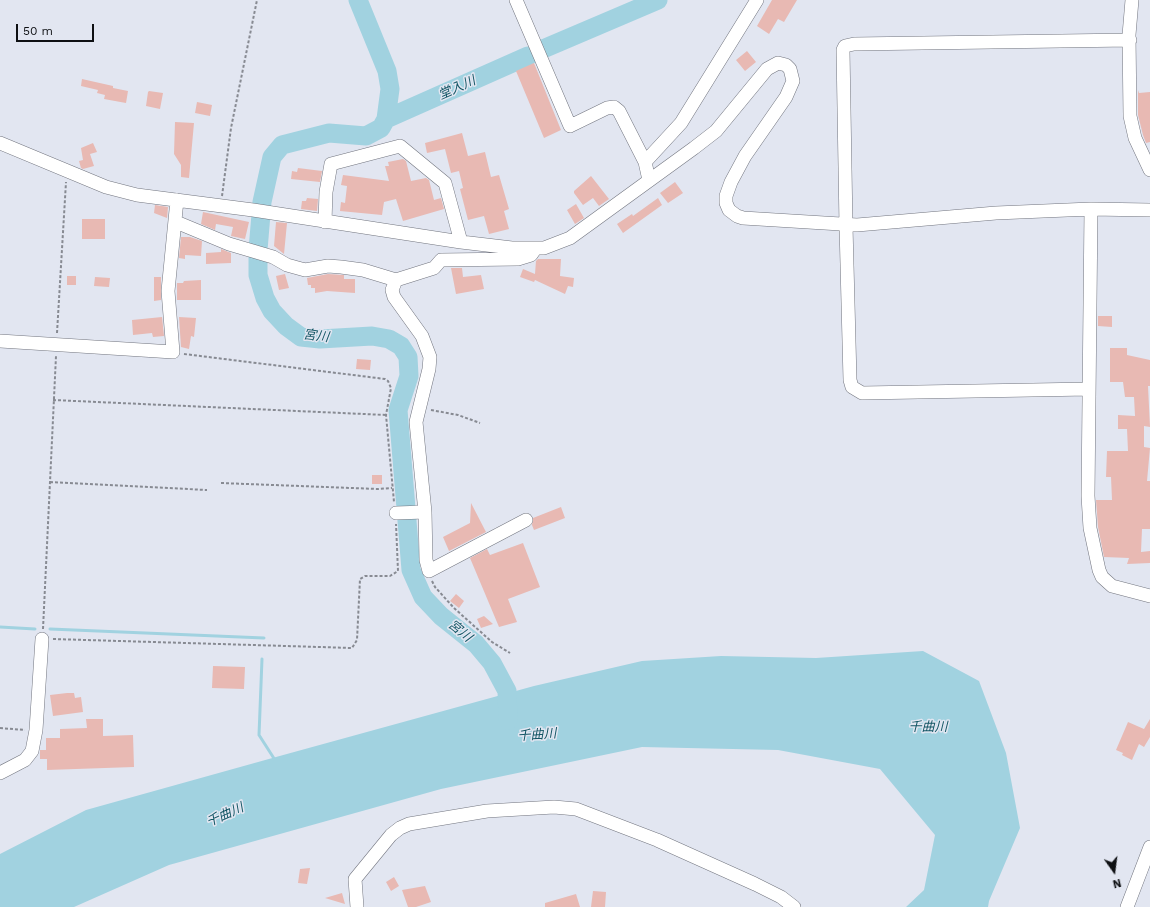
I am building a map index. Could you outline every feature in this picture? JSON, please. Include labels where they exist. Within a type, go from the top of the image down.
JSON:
[{"type":"street","points":[[516,0],[570,126],[607,108],[614,107],[619,111],[645,162],[649,180]]},
{"type":"street","points":[[645,162],[681,123],[757,0]]},
{"type":"street","points":[[1132,0],[1128,98],[1132,129],[1150,170]]},
{"type":"street","points":[[1089,389],[862,393],[855,391],[852,387],[850,380],[843,57],[845,46],[854,44],[1130,40]]},
{"type":"street","points":[[0,143],[106,187],[137,195],[253,210],[437,239],[536,248],[554,245],[570,238],[716,130],[767,69],[778,63],[786,65],[792,72],[793,81],[786,97],[738,168],[726,196],[729,210],[732,214],[743,218],[846,226],[871,225],[977,214],[1091,209],[1150,210]]},
{"type":"street","points":[[325,222],[326,192],[331,164],[400,146],[444,183],[461,242]]},
{"type":"street","points":[[0,341],[173,352],[168,291],[177,200]]},
{"type":"street","points":[[1091,209],[1088,516],[1102,578],[1112,586],[1150,596]]},
{"type":"street","points":[[176,222],[250,252],[264,255],[287,265],[305,270],[328,266],[341,267],[363,270],[396,280],[434,268],[441,260],[518,259],[531,255],[536,248]]},
{"type":"street","points":[[437,239],[441,260]]},
{"type":"street","points":[[396,280],[392,290],[394,297],[422,336],[430,357],[429,369],[418,408],[416,422],[420,512],[426,560],[429,571],[526,520]]},
{"type":"street","points":[[398,513],[420,512]]},
{"type":"street","points":[[0,773],[29,757],[34,744],[42,638]]},
{"type":"street","points":[[357,907],[355,879],[391,835],[400,828],[409,824],[487,811],[554,806],[576,809],[657,840],[755,884],[781,897],[794,907]]},
{"type":"street","points":[[1127,907],[1150,847]]},
{"type":"path","points":[[221,206],[231,128],[257,0]]},
{"type":"path","points":[[66,171],[53,400],[42,638],[352,648],[357,640],[360,579],[365,576],[390,576],[398,571],[398,513],[392,488],[386,415],[391,388],[388,381],[385,379],[173,352]]},
{"type":"path","points":[[53,400],[386,415]]},
{"type":"path","points":[[418,408],[458,415],[480,423]]},
{"type":"path","points":[[50,482],[207,490]]},
{"type":"path","points":[[221,483],[378,489],[392,488]]},
{"type":"path","points":[[429,571],[435,587],[454,608],[492,642],[510,653]]},
{"type":"path","points":[[0,728],[36,730]]},
{"type":"water","name":"千曲川","points":[[923,651],[979,681],[1006,753],[1020,828],[989,901],[988,907],[906,907],[924,890],[935,835],[880,769],[778,750],[642,747],[441,789],[169,865],[74,907],[0,907],[0,854],[86,810],[276,757],[534,686],[642,661],[721,656],[816,658]]},
{"type":"building","points":[[772,0],[797,0],[784,22],[778,19],[769,34],[757,26]]},
{"type":"building","points":[[747,51],[756,62],[745,71],[736,60]]},
{"type":"building","points":[[534,63],[561,130],[544,138],[516,71]]},
{"type":"building","points":[[82,79],[128,91],[126,103],[104,99],[105,95],[97,93],[98,90],[81,86]]},
{"type":"building","points":[[1138,90],[1139,93],[1150,92],[1150,142],[1146,143],[1138,115]]},
{"type":"building","points":[[149,91],[163,93],[160,109],[146,106]]},
{"type":"building","points":[[197,102],[212,105],[210,116],[195,113]]},
{"type":"building","points":[[175,122],[194,123],[189,178],[181,177],[181,165],[174,154]]},
{"type":"building","points":[[462,133],[468,156],[485,152],[491,177],[499,175],[509,209],[504,211],[509,229],[489,234],[484,216],[468,220],[460,189],[463,188],[459,171],[451,173],[445,149],[427,153],[425,143]]},
{"type":"building","points":[[93,143],[97,152],[90,154],[94,166],[83,169],[81,168],[79,161],[83,160],[81,148]]},
{"type":"building","points":[[403,159],[406,161],[411,181],[426,178],[429,180],[434,200],[441,198],[444,209],[403,221],[396,199],[384,202],[382,215],[340,211],[341,202],[345,203],[347,186],[341,185],[343,175],[389,181],[385,166],[389,166],[388,162]]},
{"type":"building","points":[[298,168],[322,171],[320,182],[291,179],[292,171],[297,172]]},
{"type":"building","points":[[591,176],[609,199],[599,206],[593,198],[583,205],[574,193],[574,191]]},
{"type":"building","points":[[675,182],[683,193],[668,203],[660,193]]},
{"type":"building","points":[[307,198],[318,199],[317,211],[301,209],[302,201],[306,201]]},
{"type":"building","points":[[658,198],[662,205],[623,233],[617,224],[632,214],[633,216]]},
{"type":"building","points":[[576,204],[584,218],[575,224],[567,210]]},
{"type":"building","points":[[155,205],[168,207],[167,218],[154,213]]},
{"type":"building","points":[[203,212],[249,222],[245,239],[231,236],[233,227],[216,224],[215,230],[201,224]]},
{"type":"building","points":[[82,219],[105,219],[105,239],[82,239]]},
{"type":"building","points":[[276,222],[287,223],[284,254],[274,246]]},
{"type":"building","points":[[181,237],[190,237],[202,241],[201,256],[185,255],[185,259],[179,258]]},
{"type":"building","points":[[221,249],[231,253],[231,263],[206,264],[206,253],[221,252]]},
{"type":"building","points":[[538,259],[561,259],[560,276],[574,278],[573,287],[568,286],[565,294],[535,280],[534,282],[520,277],[523,269],[535,274],[536,261]]},
{"type":"building","points":[[451,268],[462,268],[463,277],[481,275],[484,289],[456,294]]},
{"type":"building","points":[[285,274],[289,288],[279,290],[276,276]]},
{"type":"building","points":[[328,274],[344,275],[344,279],[355,279],[355,293],[327,291],[315,293],[315,288],[311,288],[311,285],[308,285],[307,278]]},
{"type":"building","points":[[67,276],[76,276],[76,285],[67,285]]},
{"type":"building","points":[[95,277],[110,278],[109,287],[94,286]]},
{"type":"building","points":[[154,277],[161,277],[161,300],[154,301]]},
{"type":"building","points":[[201,280],[201,300],[177,300],[177,283]]},
{"type":"building","points":[[1098,316],[1112,316],[1112,327],[1098,326]]},
{"type":"building","points":[[162,317],[164,336],[153,337],[152,333],[133,335],[132,320]]},
{"type":"building","points":[[179,317],[196,318],[194,337],[191,336],[189,349],[181,347]]},
{"type":"building","points":[[1110,348],[1127,348],[1127,355],[1150,360],[1150,386],[1148,386],[1150,427],[1144,426],[1144,447],[1150,448],[1147,481],[1150,481],[1150,529],[1142,529],[1141,552],[1150,551],[1150,563],[1127,564],[1129,558],[1104,557],[1098,527],[1096,500],[1112,500],[1111,477],[1106,477],[1107,451],[1128,451],[1127,429],[1118,429],[1118,415],[1135,416],[1134,397],[1125,397],[1123,382],[1110,382]]},
{"type":"building","points":[[357,359],[371,360],[370,370],[356,369]]},
{"type":"building","points":[[372,475],[382,475],[382,484],[372,484]]},
{"type":"building","points":[[471,503],[486,532],[449,551],[443,537],[470,523]]},
{"type":"building","points":[[561,507],[565,518],[534,530],[532,525],[533,518]]},
{"type":"building","points":[[523,543],[540,587],[508,599],[517,622],[499,627],[470,558],[487,549],[490,555]]},
{"type":"building","points":[[456,594],[464,601],[459,608],[450,601]]},
{"type":"building","points":[[484,616],[493,624],[481,628],[477,619]]},
{"type":"building","points":[[213,666],[245,667],[244,689],[212,688]]},
{"type":"building","points":[[74,693],[75,698],[81,697],[83,712],[53,716],[50,695]]},
{"type":"building","points":[[86,719],[103,719],[103,736],[133,735],[134,767],[47,770],[47,759],[40,759],[40,750],[46,750],[46,738],[60,738],[60,729],[87,728]]},
{"type":"building","points":[[1150,719],[1150,737],[1144,747],[1139,744],[1132,760],[1116,750],[1128,722],[1144,729]]},
{"type":"building","points":[[310,868],[307,884],[298,883],[300,869]]},
{"type":"building","points":[[394,877],[399,886],[391,891],[386,882]]},
{"type":"building","points":[[425,886],[431,902],[416,907],[408,907],[402,890]]},
{"type":"building","points":[[593,891],[606,892],[605,907],[591,907]]},
{"type":"building","points":[[342,893],[345,904],[325,898]]},
{"type":"building","points":[[576,894],[580,907],[545,907],[545,903]]},
{"type":"waterway","name":"宮川","points":[[358,0],[387,71],[390,89],[386,119],[381,128],[366,136],[329,133],[282,145],[272,157],[262,202],[258,250],[258,275],[265,298],[272,311],[286,326],[301,337],[320,339],[372,336],[389,339],[401,346],[408,357],[409,376],[398,410],[411,570],[423,597],[441,616],[476,644],[492,663],[507,691],[508,720]]},
{"type":"waterway","name":"堂入川","points":[[543,49],[658,0]]},
{"type":"waterway","name":"堂入川","points":[[386,119],[528,56]]},
{"type":"waterway","points":[[0,627],[35,629]]},
{"type":"waterway","points":[[50,629],[264,638]]},
{"type":"waterway","points":[[262,659],[259,735],[275,760]]}]
